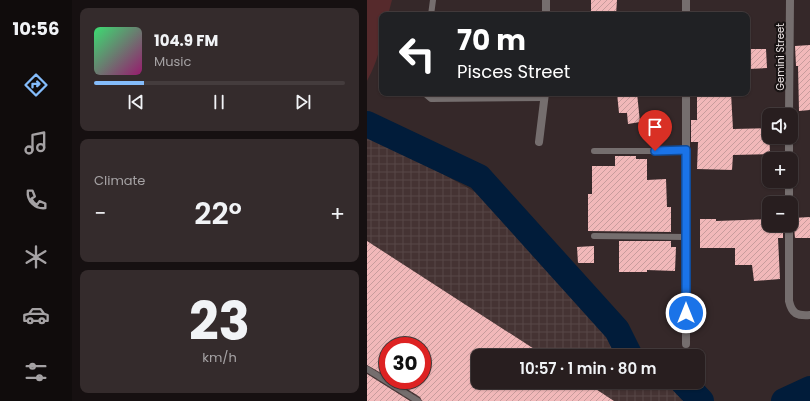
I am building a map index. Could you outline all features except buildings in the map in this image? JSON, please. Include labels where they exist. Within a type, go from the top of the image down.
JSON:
[{"type":"street","points":[[546,0],[546,12]]},
{"type":"street","points":[[686,0],[686,12]]},
{"type":"street","name":"Gemini Street","points":[[789,108],[790,0]]},
{"type":"street","points":[[539,142],[544,96]]},
{"type":"street","points":[[686,96],[686,344]]},
{"type":"street","points":[[789,232],[789,301],[791,309],[797,314],[810,315]]},
{"type":"lane","points":[[431,12],[433,0]]},
{"type":"lane","points":[[428,96],[431,99],[516,96]]},
{"type":"lane","points":[[594,151],[686,150]]},
{"type":"lane","points":[[593,236],[686,237]]},
{"type":"lane","points":[[367,368],[418,401]]},
{"type":"shaded area","points":[[367,0],[392,0],[389,12],[379,12],[379,49],[375,64],[367,81]]},
{"type":"shaded area","points":[[367,135],[416,159],[484,197],[611,335],[616,349],[471,349],[471,389],[678,389],[688,401],[367,401]]},
{"type":"waterway","points":[[367,124],[479,177],[617,330],[626,349]]},
{"type":"waterway","points":[[690,389],[701,401]]},
{"type":"waterway","points":[[784,401],[810,389]]},
{"type":"route","points":[[655,151],[686,150],[686,313]]}]
